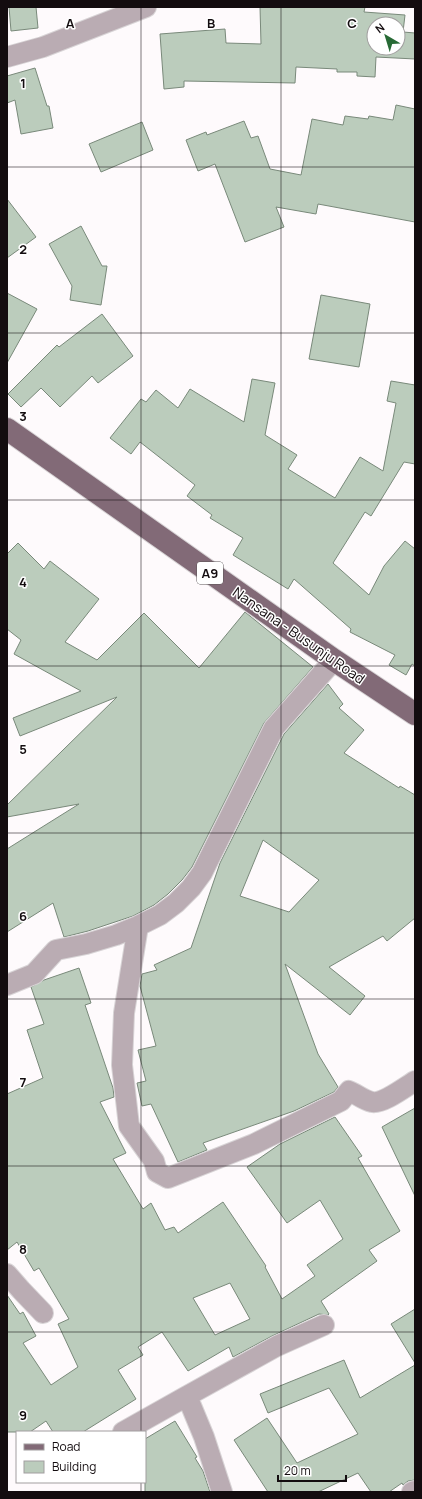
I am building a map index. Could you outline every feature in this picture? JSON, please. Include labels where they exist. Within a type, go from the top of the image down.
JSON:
[{"type":"main road","name":"Nansana - Busunju Road","points":[[7,429],[334,660],[415,714]]},
{"type":"street","points":[[7,57],[43,47],[146,7]]},
{"type":"street","points":[[7,985],[34,974],[56,950],[86,944],[116,935],[160,915],[176,903],[191,888],[202,873],[274,728],[334,660]]},
{"type":"street","points":[[138,926],[124,1013],[122,1065],[129,1126],[154,1161],[157,1172],[168,1178],[254,1144],[342,1101],[349,1091],[374,1102],[383,1100],[415,1081]]},
{"type":"street","points":[[7,1274],[43,1313]]},
{"type":"street","points":[[125,1431],[277,1346],[324,1325]]},
{"type":"street","points":[[187,1396],[204,1437],[222,1492]]},
{"type":"building","points":[[9,7],[36,7],[38,28],[11,31]]},
{"type":"building","points":[[260,7],[365,7],[364,12],[405,15],[366,16],[366,56],[406,56],[406,32],[415,33],[415,59],[376,57],[375,77],[357,76],[357,72],[337,72],[337,69],[296,67],[295,83],[184,81],[184,87],[164,89],[160,34],[225,29],[226,43],[261,44]]},
{"type":"building","points":[[35,68],[47,106],[49,106],[53,128],[21,134],[15,100],[7,103],[7,76]]},
{"type":"building","points":[[396,105],[415,109],[415,222],[318,204],[316,214],[276,207],[284,227],[245,242],[215,164],[198,171],[186,140],[206,132],[207,135],[244,121],[251,138],[258,136],[270,169],[301,175],[312,119],[343,125],[345,116],[368,119],[369,116],[393,120]]},
{"type":"building","points":[[142,122],[153,150],[101,172],[89,144]]},
{"type":"building","points":[[7,199],[36,237],[7,258]]},
{"type":"building","points":[[81,226],[102,266],[107,266],[101,305],[70,300],[72,286],[49,244]]},
{"type":"building","points":[[7,293],[37,309],[7,363]]},
{"type":"building","points":[[321,295],[370,304],[359,367],[309,359]]},
{"type":"building","points":[[102,314],[133,356],[98,383],[92,376],[60,407],[41,388],[21,407],[8,394],[57,345],[59,347]]},
{"type":"building","points":[[252,379],[275,383],[265,435],[297,455],[288,469],[335,498],[360,457],[383,471],[396,403],[387,401],[391,381],[415,385],[415,464],[404,462],[371,516],[365,512],[333,563],[369,595],[384,566],[405,541],[415,549],[415,666],[412,664],[406,675],[389,665],[395,655],[350,632],[351,629],[294,579],[288,589],[233,555],[243,538],[210,518],[212,515],[187,496],[195,485],[140,442],[131,454],[110,438],[141,399],[146,402],[156,390],[178,408],[190,389],[244,422]]},
{"type":"building","points":[[18,543],[44,569],[50,561],[99,599],[65,642],[97,660],[144,613],[199,668],[245,612],[313,667],[264,723],[192,867],[182,880],[154,905],[133,916],[88,931],[64,937],[53,903],[7,932],[7,849],[79,804],[7,817],[7,805],[117,697],[20,736],[13,718],[81,691],[14,654],[21,640],[7,629],[7,554]]},
{"type":"building","points":[[328,684],[343,704],[339,708],[364,730],[344,753],[399,788],[400,786],[415,795],[415,918],[387,941],[383,936],[329,967],[365,996],[350,1015],[285,964],[318,1054],[338,1087],[334,1092],[294,1111],[203,1143],[207,1150],[178,1162],[151,1104],[142,1106],[137,1083],[146,1081],[138,1050],[156,1046],[140,986],[142,974],[157,970],[154,965],[191,948],[220,863],[284,734]],"holes":[[[263,840],[319,880],[289,912],[240,896]]]},
{"type":"building","points":[[79,968],[91,1003],[85,1005],[113,1088],[114,1097],[100,1102],[126,1153],[113,1159],[143,1209],[151,1203],[165,1230],[174,1227],[178,1233],[223,1202],[266,1266],[265,1267],[282,1299],[315,1276],[307,1265],[343,1239],[320,1200],[287,1223],[247,1167],[280,1144],[335,1117],[362,1156],[358,1158],[400,1231],[369,1250],[377,1261],[321,1301],[329,1314],[328,1315],[319,1314],[272,1336],[233,1357],[229,1347],[188,1371],[162,1332],[138,1347],[143,1355],[118,1370],[136,1399],[85,1431],[52,1431],[46,1421],[31,1431],[7,1432],[7,1295],[20,1314],[23,1312],[36,1336],[23,1343],[51,1385],[78,1367],[58,1324],[69,1319],[39,1268],[34,1271],[17,1242],[7,1250],[7,1094],[43,1078],[27,1030],[44,1024],[31,987],[44,980]],"holes":[[[230,1283],[250,1319],[215,1335],[193,1298]]]},
{"type":"building","points":[[415,1108],[415,1196],[382,1127]]},
{"type":"building","points":[[415,1309],[415,1363],[391,1324]]},
{"type":"building","points":[[344,1360],[360,1398],[415,1365],[415,1480],[408,1481],[403,1485],[402,1483],[389,1492],[371,1492],[358,1473],[318,1492],[268,1492],[234,1440],[267,1418],[297,1463],[358,1434],[329,1388],[268,1413],[260,1394]]},
{"type":"building","points":[[175,1421],[197,1457],[195,1458],[203,1471],[210,1492],[145,1492],[146,1438]]}]
